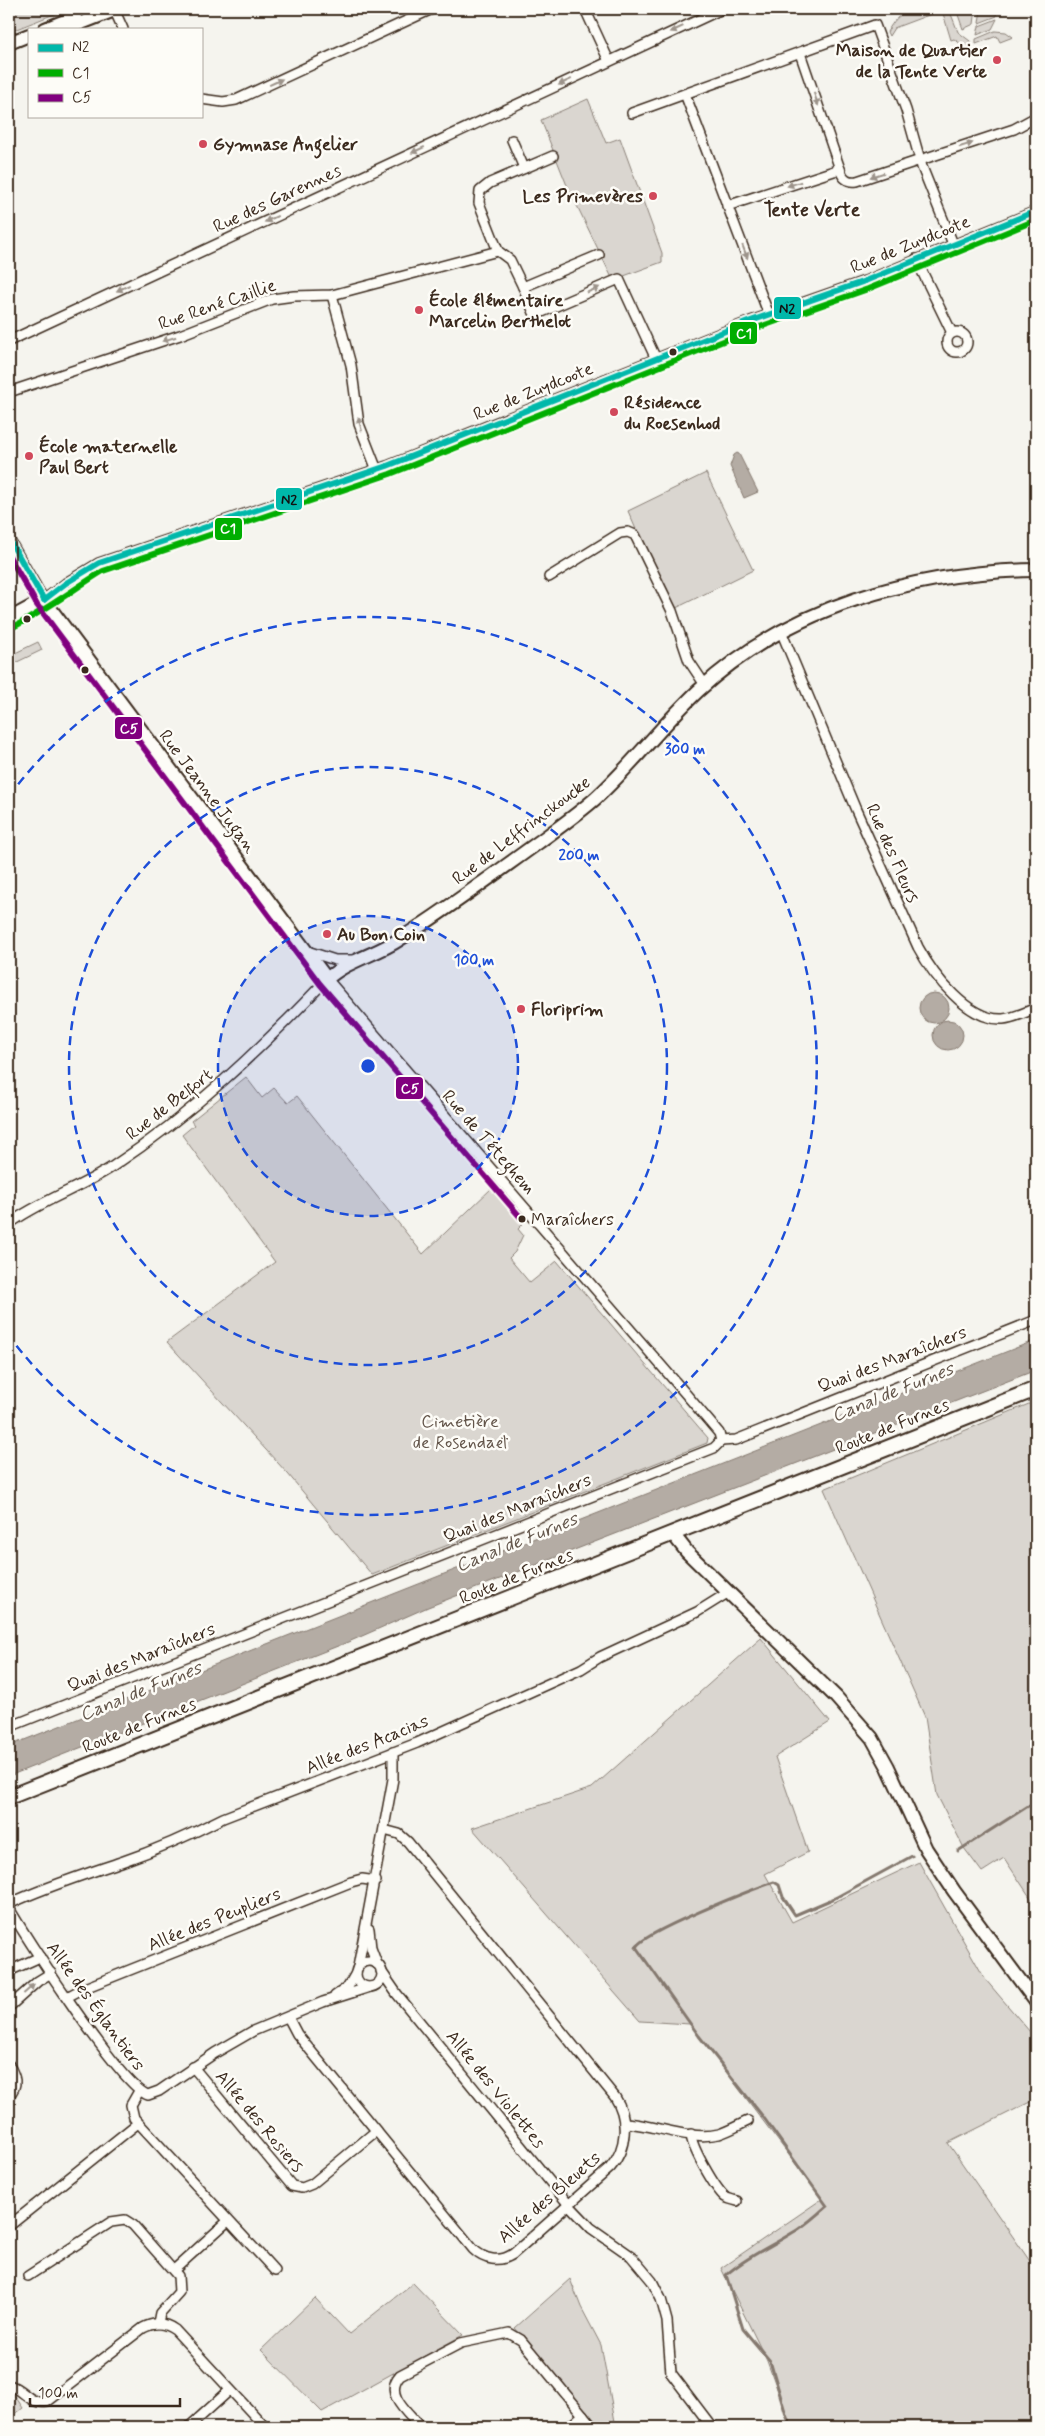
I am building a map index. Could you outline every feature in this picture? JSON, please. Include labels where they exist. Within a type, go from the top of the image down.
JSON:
[{"type":"main road","name":"Route de Furnes","points":[[9,1797],[1036,1389]]},
{"type":"street","points":[[48,28],[96,9]]},
{"type":"street","points":[[68,28],[115,9],[122,28]]},
{"type":"street","points":[[202,99],[222,102],[236,100],[432,9]]},
{"type":"street","points":[[585,9],[610,61]]},
{"type":"street","name":"Rue des Garennes","points":[[9,341],[722,9]]},
{"type":"street","points":[[632,113],[875,25],[906,110],[920,160],[953,244]]},
{"type":"street","points":[[9,43],[28,35]]},
{"type":"street","points":[[9,52],[28,44]]},
{"type":"street","points":[[800,53],[840,168],[845,179],[854,182],[1014,129],[1036,116]]},
{"type":"street","points":[[685,94],[769,315]]},
{"type":"street","points":[[512,140],[524,168]]},
{"type":"street","points":[[553,156],[486,186],[479,194],[479,203],[498,251],[510,260],[536,315],[619,279],[656,359]]},
{"type":"street","points":[[727,206],[840,168]]},
{"type":"street","name":"Rue de Zuydcoote","points":[[44,600],[66,583],[99,563],[376,470],[769,315],[847,288],[1036,211]]},
{"type":"street","name":"Rue René Caillie","points":[[9,392],[173,338],[272,299],[332,295],[498,251]]},
{"type":"street","points":[[523,288],[599,255]]},
{"type":"street","points":[[916,259],[952,333]]},
{"type":"street","points":[[332,295],[351,365],[359,424],[376,470]]},
{"type":"street","points":[[549,577],[620,533],[634,534],[669,605],[689,661],[705,685]]},
{"type":"street","points":[[9,539],[44,600],[9,619]]},
{"type":"street","name":"Rue de Leffrinckoucke","points":[[326,979],[341,967],[408,934],[592,802],[705,685],[737,660],[781,632],[831,606],[875,593],[970,574],[1036,570]]},
{"type":"street","name":"Rue Jeanne Jugan","points":[[44,600],[326,979]]},
{"type":"street","name":"Rue des Fleurs","points":[[781,632],[864,829],[918,947],[928,964],[958,998],[984,1016],[1006,1018],[1036,1008]]},
{"type":"street","name":"Rue de Leffrinckoucke","points":[[305,950],[335,960],[360,959]]},
{"type":"street","name":"Rue de Belfort","points":[[9,1224],[89,1182],[168,1128],[239,1068],[326,979]]},
{"type":"street","name":"Rue de Téteghem","points":[[326,979],[685,1393],[719,1433],[722,1441]]},
{"type":"street","name":"Quai des Maraîchers","points":[[9,1727],[714,1448],[722,1441],[736,1440],[1036,1320]]},
{"type":"street","points":[[673,1534],[681,1546],[836,1697],[872,1738],[885,1760],[926,1849],[950,1886],[1036,2002]]},
{"type":"street","name":"Allée des Acacias","points":[[9,1906],[98,1868],[141,1854],[204,1829],[223,1818],[393,1752],[581,1669],[600,1657],[703,1609],[729,1592]]},
{"type":"street","points":[[373,1986],[361,1985],[357,1980],[357,1970],[376,1880],[394,1772],[393,1752]]},
{"type":"street","name":"Allée des Bleuets","points":[[288,2017],[297,2034],[473,2249],[483,2257],[496,2259],[510,2257],[615,2162],[622,2146],[624,2123],[620,2108],[612,2094],[408,1842],[399,1834],[384,1830]]},
{"type":"street","name":"Allée des Peupliers","points":[[67,1997],[82,1989],[351,1882],[362,1879],[376,1880]]},
{"type":"street","name":"Allée des Églantiers","points":[[9,1906],[40,1957],[105,2051],[140,2091],[133,2100],[131,2108],[138,2123]]},
{"type":"street","name":"Allée des Violettes","points":[[369,1914],[370,1944],[379,1968],[397,1994],[569,2205],[591,2228],[631,2256],[652,2281],[666,2315],[671,2373],[712,2427]]},
{"type":"street","points":[[9,1971],[40,1957]]},
{"type":"street","points":[[140,2091],[148,2095],[154,2094],[247,2034],[323,2002],[345,1990],[357,1970],[369,1962],[379,1968],[381,1979],[373,1986],[323,2002]]},
{"type":"street","points":[[9,2007],[38,1981],[51,1973]]},
{"type":"street","name":"Allée des Violettes","points":[[373,1986],[387,1987],[397,1994]]},
{"type":"street","points":[[9,2065],[15,2082],[13,2091],[9,2095]]},
{"type":"street","name":"Allée des Rosiers","points":[[194,2067],[292,2186],[302,2188],[312,2184],[376,2131]]},
{"type":"street","points":[[624,2123],[691,2134],[720,2134],[748,2121]]},
{"type":"street","points":[[9,2226],[138,2123],[275,2271]]},
{"type":"street","points":[[691,2134],[693,2147],[721,2192],[729,2199],[737,2201]]},
{"type":"street","points":[[28,2276],[119,2219],[128,2221],[175,2269],[180,2282],[179,2292],[161,2311],[158,2323]]},
{"type":"street","points":[[175,2269],[228,2221]]},
{"type":"street","points":[[9,2385],[35,2402],[51,2400],[143,2328],[158,2323],[167,2325],[175,2330],[265,2427]]},
{"type":"street","points":[[420,2427],[396,2398],[394,2387],[397,2378],[406,2371],[456,2345],[477,2338],[506,2333],[514,2334],[521,2340],[593,2427]]},
{"type":"street","points":[[189,2427],[230,2390]]},
{"type":"street","points":[[569,2427],[583,2415]]},
{"type":"green space","points":[[9,9],[67,9],[9,32]]},
{"type":"green space","points":[[949,9],[958,32],[970,41],[970,46],[963,49],[961,44],[954,39],[951,40],[942,10],[894,28],[889,36],[887,32],[901,15],[910,11]]},
{"type":"green space","points":[[956,9],[976,9],[974,24],[963,29]]},
{"type":"green space","points":[[981,9],[994,9],[997,16],[979,23]]},
{"type":"green space","points":[[997,19],[992,29],[977,35],[979,26]]},
{"type":"green space","points":[[995,31],[1006,32],[1013,37],[1000,42],[997,36],[976,44],[976,39]]},
{"type":"green space","points":[[588,99],[606,143],[620,138],[662,253],[662,262],[613,280],[566,183],[541,120]]},
{"type":"green space","points":[[706,473],[753,570],[668,612],[642,561],[638,534],[628,511]]},
{"type":"green space","points":[[38,642],[42,650],[15,663],[11,655]]},
{"type":"green space","name":"Cimetière de Rosendaël","points":[[246,1077],[262,1098],[274,1088],[288,1103],[297,1096],[423,1254],[493,1187],[523,1224],[518,1229],[523,1235],[515,1252],[509,1258],[530,1283],[557,1261],[708,1438],[707,1443],[372,1575],[288,1474],[167,1342],[275,1262],[182,1135],[194,1125],[191,1121]]},
{"type":"green space","points":[[1036,1401],[1036,1906],[1004,1858],[982,1872],[964,1848],[937,1795],[925,1717],[824,1489]]},
{"type":"green space","points":[[761,1638],[830,1722],[775,1757],[808,1852],[765,1874],[792,1922],[919,1862],[985,1979],[1036,2039],[1036,2099],[948,2143],[1036,2270],[1036,2427],[791,2427],[767,2361],[721,2268],[822,2199],[690,2024],[640,2021],[472,1828],[592,1788]]},
{"type":"green space","points":[[570,2279],[581,2307],[601,2345],[616,2427],[597,2427],[515,2328]]},
{"type":"green space","points":[[413,2283],[463,2335],[322,2412],[261,2350],[315,2298],[349,2334]]},
{"type":"green space","points":[[9,2394],[15,2396],[23,2408],[9,2419]]},
{"type":"shaded area","points":[[737,453],[758,492],[744,498],[730,466],[734,455]]},
{"type":"shaded area","points":[[934,993],[944,998],[949,1008],[944,1018],[934,1023],[924,1018],[919,1008],[924,998]]},
{"type":"shaded area","points":[[948,1020],[958,1025],[963,1035],[958,1045],[948,1050],[938,1045],[933,1035],[938,1025]]},
{"type":"shaded area","points":[[1036,1340],[1036,1370],[428,1607],[353,1640],[9,1776],[9,1746]]},
{"type":"waterway","points":[[958,1851],[1036,1801]]},
{"type":"waterway","points":[[791,2427],[770,2361],[743,2329],[726,2275],[750,2257],[801,2227],[827,2206],[764,2118],[699,2036],[636,1947],[643,1940],[677,1922],[774,1882],[779,1885],[783,1897],[795,1915],[835,1898],[912,1856]]},
{"type":"transit line","name":"N2","points":[[44,600],[66,583],[99,563],[387,466],[748,322],[865,281],[1036,211]]},
{"type":"transit line","name":"C1","points":[[13,627],[103,571],[390,474],[751,330],[868,289],[1036,220]]},
{"type":"transit line","name":"N2","points":[[9,539],[44,600]]},
{"type":"transit line","name":"C5","points":[[9,556],[37,605],[320,984],[522,1219]]},
{"type":"place","name":"Maison de Quartier de la Tente Verte","points":[[997,60]]},
{"type":"place","name":"Gymnase Angelier","points":[[203,144]]},
{"type":"place","name":"Les Primevères","points":[[653,196]]},
{"type":"place","name":"École élémentaire Marcelin Berthelot","points":[[419,310]]},
{"type":"place","name":"Résidence du Roesenhod","points":[[614,412]]},
{"type":"place","name":"École maternelle Paul Bert","points":[[29,456]]},
{"type":"place","name":"Au Bon Coin","points":[[327,934]]},
{"type":"place","name":"Floriprim","points":[[521,1009]]},
{"type":"place","name":"Maraîchers","points":[[522,1219]]},
{"type":"district","name":"Tente Verte","points":[[812,209]]},
{"type":"water label","name":"Canal de Furnes","points":[[892,1391]]},
{"type":"water label","name":"Canal de Furnes","points":[[516,1541]]},
{"type":"water label","name":"Canal de Furnes","points":[[140,1690]]}]
